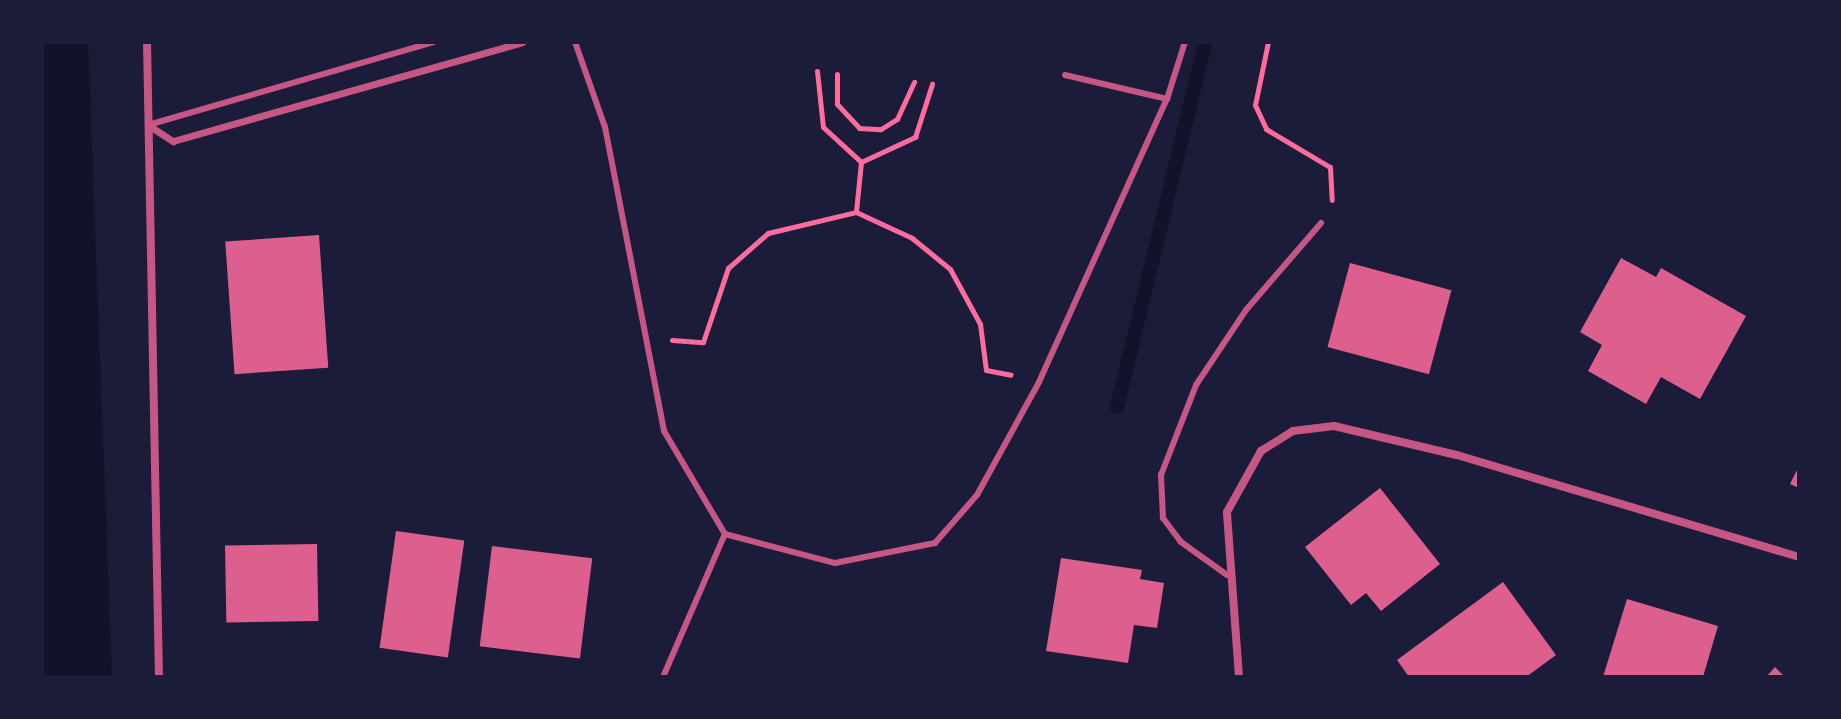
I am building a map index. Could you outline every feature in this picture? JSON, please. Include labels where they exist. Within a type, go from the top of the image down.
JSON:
[{"type":"street","points":[[147,42],[159,677]]},
{"type":"street","points":[[148,125],[173,141],[522,42]]},
{"type":"street","points":[[1239,677],[1227,575],[1227,512],[1248,470],[1293,431],[1334,426],[1799,557]]},
{"type":"lane","points":[[148,125],[434,42]]},
{"type":"lane","points":[[575,42],[605,127],[641,339],[664,431],[725,534],[835,563],[935,543],[977,495],[1039,382],[1167,99],[1185,42]]},
{"type":"lane","points":[[1065,75],[1167,99]]},
{"type":"lane","points":[[1227,575],[1181,542],[1163,518],[1161,475],[1196,385],[1246,310],[1321,223]]},
{"type":"lane","points":[[663,677],[725,534]]},
{"type":"path","points":[[1268,42],[1255,105],[1266,129],[1330,167],[1337,191],[1321,223]]},
{"type":"path","points":[[817,71],[823,127],[861,162]]},
{"type":"path","points":[[837,74],[837,104],[859,128],[881,129],[897,119],[914,82]]},
{"type":"path","points":[[861,162],[915,137],[932,84]]},
{"type":"path","points":[[856,212],[861,162]]},
{"type":"path","points":[[641,339],[703,342],[728,268],[768,233],[856,212],[912,238],[950,269],[980,324],[986,370],[1039,382]]},
{"type":"shaded area","points":[[42,42],[88,42],[112,677],[42,677]]},
{"type":"building","points":[[319,235],[328,368],[235,374],[225,242]]},
{"type":"building","points":[[1621,258],[1656,277],[1661,268],[1746,316],[1700,399],[1661,377],[1646,404],[1588,371],[1602,345],[1580,332]]},
{"type":"building","points":[[1350,263],[1451,290],[1429,374],[1327,347]]},
{"type":"building","points":[[1799,466],[1799,488],[1790,484]]},
{"type":"building","points":[[1380,488],[1440,564],[1381,611],[1366,593],[1351,605],[1305,547]]},
{"type":"building","points":[[396,531],[464,541],[448,657],[380,648]]},
{"type":"building","points":[[317,544],[318,621],[226,623],[225,546]]},
{"type":"building","points":[[492,546],[592,558],[580,659],[480,646]]},
{"type":"building","points":[[1061,558],[1142,570],[1140,579],[1164,583],[1157,628],[1134,625],[1128,663],[1046,651]]},
{"type":"building","points":[[1503,582],[1556,655],[1526,677],[1409,677],[1397,660]]},
{"type":"building","points":[[1627,599],[1718,626],[1703,677],[1603,677]]},
{"type":"building","points":[[1775,667],[1785,677],[1766,677]]},
{"type":"waterway","points":[[1117,407],[1205,42]]}]
